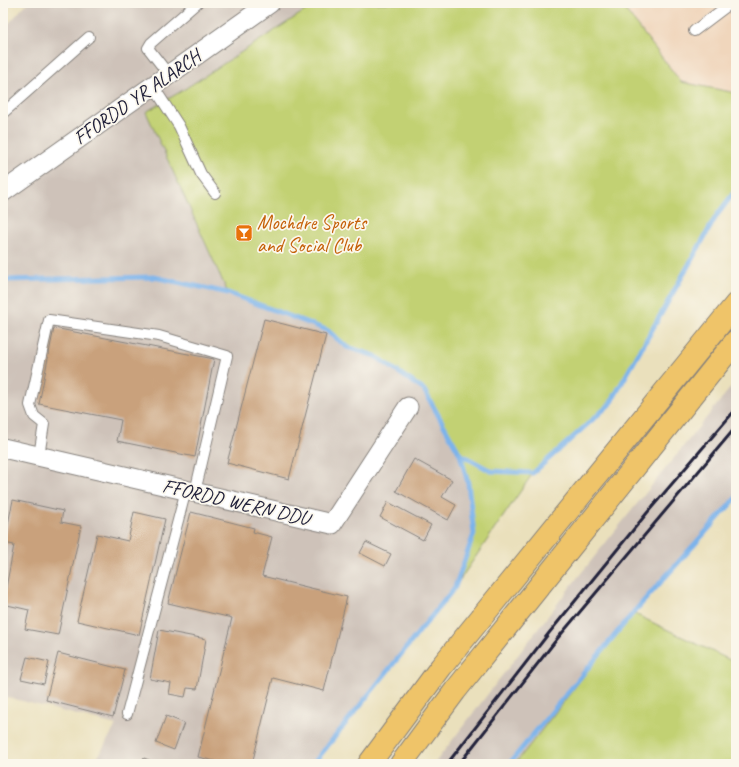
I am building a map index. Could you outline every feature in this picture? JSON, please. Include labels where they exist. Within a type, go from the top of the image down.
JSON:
[{"type":"highway","points":[[370,764],[441,667],[736,304]]},
{"type":"highway","points":[[401,764],[455,691],[736,341]]},
{"type":"street","name":"FFORDD YR ALARCH","points":[[3,192],[270,3]]},
{"type":"street","name":"FFORDD WERN DDU","points":[[3,448],[332,524],[408,407]]},
{"type":"lane","points":[[169,75],[148,48],[151,43],[197,3]]},
{"type":"lane","points":[[694,31],[731,3]]},
{"type":"lane","points":[[3,113],[88,37]]},
{"type":"lane","points":[[153,86],[179,126],[201,174],[215,193]]},
{"type":"lane","points":[[39,456],[44,424],[34,416],[30,405],[49,320],[159,336],[227,356],[191,491],[127,714]]},
{"type":"shaded area","points":[[27,3],[317,3],[180,92],[146,112],[228,293],[327,330],[347,347],[375,356],[424,390],[460,454],[468,483],[474,534],[455,587],[313,764],[94,764],[116,725],[3,696],[3,30]]},
{"type":"shaded area","points":[[620,3],[736,3],[736,93],[681,82]]},
{"type":"shaded area","points":[[736,381],[735,499],[633,613],[515,764],[434,764],[578,577]]},
{"type":"green space","points":[[317,3],[620,3],[681,82],[736,93],[736,190],[717,215],[610,404],[533,473],[455,587],[474,534],[468,483],[460,454],[424,390],[375,356],[347,347],[327,330],[228,293],[146,112],[180,92]]},
{"type":"green space","points":[[633,613],[736,663],[736,764],[515,764]]},
{"type":"building","points":[[264,319],[326,335],[289,479],[227,463]]},
{"type":"building","points":[[54,328],[214,359],[195,457],[117,441],[121,420],[39,404]]},
{"type":"building","points":[[414,459],[452,480],[442,497],[456,505],[448,520],[396,491]]},
{"type":"building","points":[[13,500],[63,511],[61,522],[81,526],[58,635],[25,629],[29,610],[3,604],[14,545],[4,543]]},
{"type":"building","points":[[388,502],[431,525],[423,540],[380,517]]},
{"type":"building","points":[[134,512],[165,519],[139,635],[77,621],[97,534],[128,541]]},
{"type":"building","points":[[191,512],[254,528],[253,532],[272,537],[262,576],[347,597],[324,691],[273,678],[252,764],[227,764],[198,757],[232,618],[168,603]]},
{"type":"building","points":[[366,542],[391,554],[385,566],[360,553]]},
{"type":"building","points":[[159,630],[206,639],[197,689],[187,688],[185,697],[169,694],[171,683],[150,679]]},
{"type":"building","points":[[58,653],[125,670],[113,717],[46,700]]},
{"type":"building","points":[[27,657],[49,662],[44,684],[21,679]]},
{"type":"building","points":[[166,716],[184,723],[174,750],[156,743]]},
{"type":"building","points":[[144,758],[159,764],[142,764]]},
{"type":"waterway","points":[[460,454],[491,471],[533,473],[610,404],[717,215],[736,190]]},
{"type":"waterway","points":[[3,280],[154,277],[228,293],[327,330],[347,347],[375,356],[424,390],[460,454],[468,483],[474,534],[455,587],[313,764]]},
{"type":"waterway","points":[[509,764],[633,613],[736,498]]},
{"type":"railway","points":[[447,764],[549,633],[647,513],[736,409]]},
{"type":"railway","points":[[459,764],[557,639],[736,427]]},
{"type":"place","name":"Mochdre Sports and Social Club","points":[[244,233]]}]
